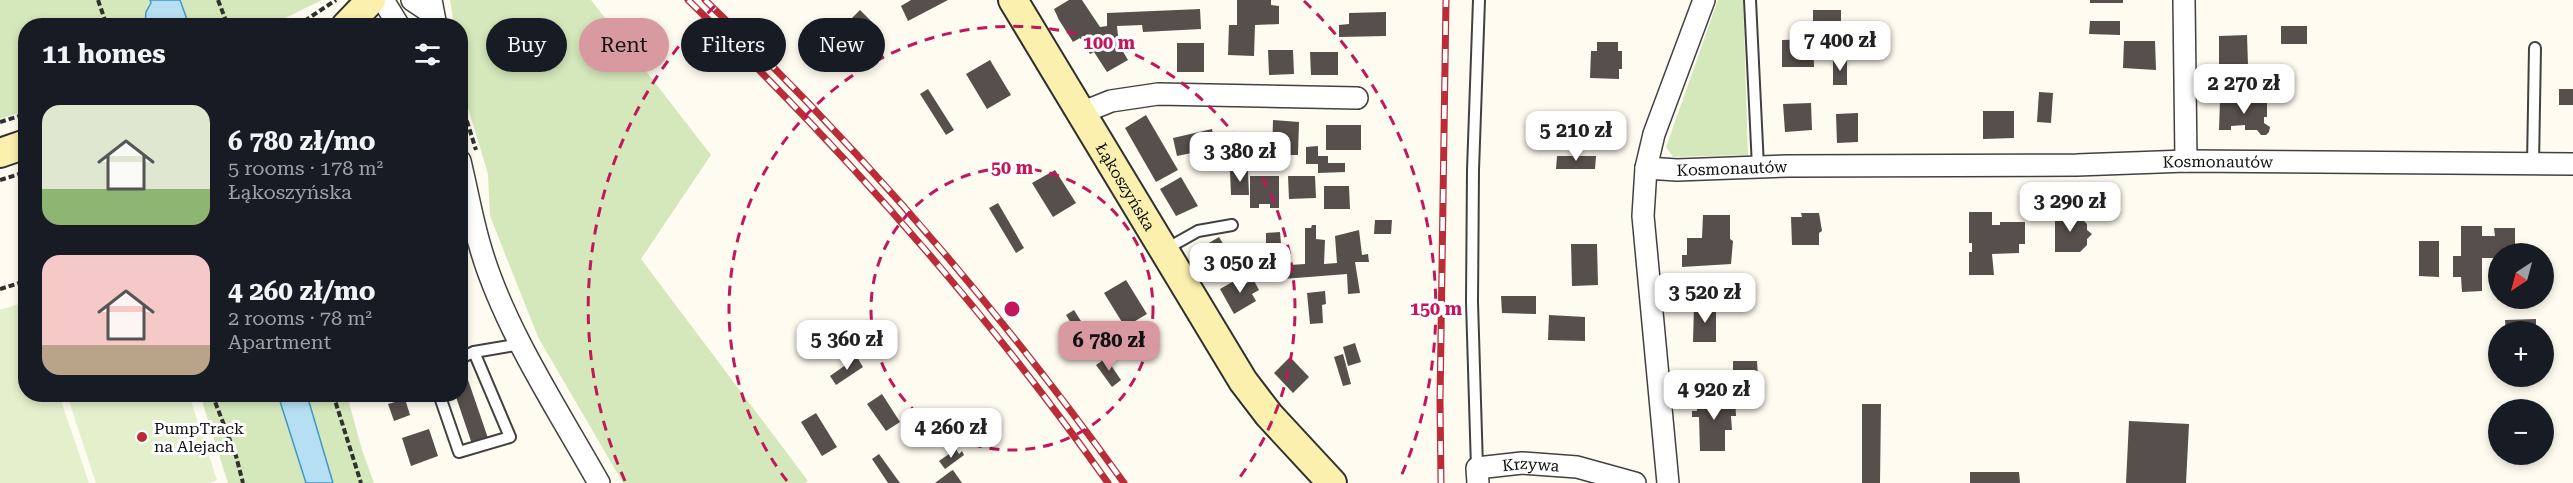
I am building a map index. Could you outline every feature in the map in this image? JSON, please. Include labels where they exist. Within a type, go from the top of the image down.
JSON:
[{"type":"street","points":[[354,18],[371,0]]},
{"type":"street","points":[[383,0],[394,18]]},
{"type":"street","points":[[412,0],[433,13]]},
{"type":"street","name":"Łąkoszyńska","points":[[1013,0],[1243,381],[1269,415],[1332,483]]},
{"type":"street","points":[[1668,483],[1643,216],[1646,168],[1654,134],[1704,0]]},
{"type":"street","points":[[2184,0],[2186,161]]},
{"type":"street","points":[[1081,113],[1111,101],[1158,94],[1357,98]]},
{"type":"street","points":[[0,153],[18,147]]},
{"type":"street","points":[[470,159],[480,247],[494,285],[521,344],[599,483]]},
{"type":"street","name":"Kosmonautów","points":[[1646,168],[1677,170],[1758,167],[2078,165],[2186,161],[2573,164]]},
{"type":"street","name":"Krzywa","points":[[1477,475],[1522,463],[1577,467],[1635,483]]},
{"type":"lane","points":[[1477,475],[1472,290],[1473,170],[1479,0]]},
{"type":"lane","points":[[1750,0],[1758,167]]},
{"type":"lane","points":[[2533,164],[2535,48]]},
{"type":"lane","points":[[1163,250],[1198,231],[1232,225]]},
{"type":"lane","points":[[468,355],[521,344]]},
{"type":"lane","points":[[442,402],[459,452],[510,437],[474,352]]},
{"type":"path","points":[[98,0],[102,18]]},
{"type":"path","points":[[218,0],[225,18]]},
{"type":"path","points":[[309,18],[336,0]]},
{"type":"path","points":[[0,122],[18,116]]},
{"type":"path","points":[[468,138],[470,159]]},
{"type":"path","points":[[0,180],[18,174]]},
{"type":"path","points":[[0,289],[18,283]]},
{"type":"path","points":[[215,402],[236,456],[243,483]]},
{"type":"path","points":[[335,402],[360,483]]},
{"type":"green space","points":[[0,0],[150,0],[146,18],[18,18],[18,113],[0,119]]},
{"type":"green space","points":[[180,0],[322,0],[285,18],[186,18]]},
{"type":"green space","points":[[450,0],[591,0],[605,18],[579,18],[579,72],[647,72],[711,155],[641,259],[808,481],[805,483],[623,483],[538,337],[490,216],[488,174],[468,108],[468,18],[453,18]]},
{"type":"green space","points":[[1718,0],[1743,0],[1748,155],[1673,157],[1666,147]]},
{"type":"green space","points":[[18,304],[18,402],[61,402],[89,483],[0,483],[0,310]]},
{"type":"green space","name":"PumpTrack na Alejach","points":[[69,402],[191,402],[217,480],[210,483],[96,483]]},
{"type":"green space","points":[[202,402],[281,402],[307,483],[228,483]]},
{"type":"green space","points":[[309,402],[349,402],[374,483],[333,483]]},
{"type":"water","points":[[150,0],[180,0],[186,18],[146,18]]},
{"type":"water","points":[[280,402],[309,402],[333,483],[306,483]]},
{"type":"building","points":[[911,0],[948,0],[908,21],[901,6]]},
{"type":"building","points":[[1069,0],[1082,0],[1100,27],[1107,26],[1107,13],[1200,9],[1201,29],[1143,32],[1142,25],[1117,26],[1118,36],[1115,38],[1128,60],[1107,72],[1094,52],[1090,54],[1080,38],[1073,42],[1059,20],[1054,9]]},
{"type":"building","points":[[1237,0],[1271,0],[1271,5],[1279,6],[1279,24],[1255,25],[1254,56],[1228,55],[1229,25],[1237,25]]},
{"type":"building","points":[[2090,0],[2123,0],[2123,3],[2090,3]]},
{"type":"building","points":[[860,10],[868,18],[852,18]]},
{"type":"building","points":[[1813,10],[1841,10],[1841,22],[1813,22]]},
{"type":"building","points":[[1386,12],[1386,36],[1339,37],[1339,25],[1349,24],[1349,13]]},
{"type":"building","points":[[2090,21],[2120,21],[2120,35],[2089,34]]},
{"type":"building","points":[[1820,23],[1843,24],[1843,28],[1840,32],[1833,32],[1832,43],[1819,43]]},
{"type":"building","points":[[2281,26],[2307,26],[2307,44],[2281,44]]},
{"type":"building","points":[[2247,35],[2248,65],[2219,65],[2219,36]]},
{"type":"building","points":[[1813,39],[1814,67],[1782,67],[1782,40]]},
{"type":"building","points":[[2124,41],[2155,41],[2156,70],[2123,68]]},
{"type":"building","points":[[1597,42],[1618,42],[1618,51],[1622,51],[1622,69],[1619,69],[1619,79],[1590,78],[1591,51],[1597,51]]},
{"type":"building","points":[[1177,43],[1204,43],[1204,72],[1177,72]]},
{"type":"building","points":[[1268,50],[1293,50],[1294,74],[1269,75]]},
{"type":"building","points":[[1310,52],[1338,52],[1338,75],[1311,75]]},
{"type":"building","points":[[990,60],[1011,95],[987,109],[966,74]]},
{"type":"building","points":[[1833,60],[1847,60],[1847,85],[1833,85]]},
{"type":"building","points":[[928,89],[954,130],[946,135],[920,94]]},
{"type":"building","points":[[2559,89],[2573,89],[2573,105],[2559,105]]},
{"type":"building","points":[[2039,92],[2053,93],[2051,123],[2037,122]]},
{"type":"building","points":[[2220,100],[2267,100],[2267,117],[2264,117],[2264,123],[2270,127],[2269,132],[2261,135],[2257,130],[2245,130],[2245,125],[2231,126],[2231,130],[2219,130]]},
{"type":"building","points":[[1811,103],[1812,130],[1785,132],[1783,104]]},
{"type":"building","points":[[1983,111],[2014,111],[2014,138],[1983,139]]},
{"type":"building","points":[[1858,113],[1858,142],[1837,143],[1836,114]]},
{"type":"building","points":[[1146,115],[1178,170],[1156,182],[1125,128]]},
{"type":"building","points":[[1618,115],[1617,140],[1595,141],[1594,116]]},
{"type":"building","points":[[1273,120],[1299,122],[1298,155],[1272,155]]},
{"type":"building","points":[[1326,125],[1361,125],[1361,150],[1326,150]]},
{"type":"building","points":[[1212,129],[1216,148],[1177,156],[1173,138]]},
{"type":"building","points":[[1318,146],[1318,156],[1328,156],[1328,163],[1345,163],[1345,172],[1318,173],[1318,164],[1306,164],[1306,147]]},
{"type":"building","points":[[1557,156],[1596,156],[1595,169],[1556,169]]},
{"type":"building","points":[[1055,170],[1076,203],[1053,217],[1032,183]]},
{"type":"building","points":[[1230,171],[1248,171],[1249,195],[1231,195]]},
{"type":"building","points":[[1250,176],[1279,176],[1279,208],[1270,208],[1270,204],[1259,204],[1259,208],[1250,208]]},
{"type":"building","points":[[1288,176],[1315,176],[1316,198],[1289,199]]},
{"type":"building","points":[[1181,177],[1198,206],[1176,216],[1160,189]]},
{"type":"building","points":[[1324,186],[1349,186],[1350,209],[1324,209]]},
{"type":"building","points":[[998,203],[1024,248],[1016,253],[989,208]]},
{"type":"building","points":[[2055,209],[2067,209],[2067,214],[2077,215],[2077,220],[2083,220],[2087,224],[2087,230],[2092,234],[2087,239],[2087,245],[2080,252],[2055,252]]},
{"type":"building","points":[[1969,212],[1992,212],[1992,225],[2000,225],[2000,222],[2025,222],[2025,244],[2019,244],[2019,253],[1992,254],[1994,275],[1969,275],[1969,252],[1972,252],[1972,243],[1969,243]]},
{"type":"building","points":[[1801,213],[1819,213],[1822,231],[1819,233],[1819,245],[1792,245],[1791,217],[1802,217]]},
{"type":"building","points":[[1703,215],[1730,215],[1730,239],[1733,241],[1731,264],[1682,267],[1682,255],[1687,255],[1687,238],[1702,238]]},
{"type":"building","points":[[1375,220],[1392,220],[1391,234],[1374,234]]},
{"type":"building","points":[[1312,225],[1316,225],[1316,239],[1325,240],[1324,264],[1337,263],[1335,236],[1359,230],[1362,255],[1368,254],[1369,262],[1355,262],[1360,293],[1348,294],[1347,274],[1283,279],[1283,266],[1273,266],[1272,243],[1266,244],[1266,233],[1280,232],[1282,255],[1290,255],[1290,265],[1305,264],[1305,228],[1311,228]]},
{"type":"building","points":[[2461,226],[2482,226],[2482,236],[2495,236],[2494,228],[2515,228],[2515,243],[2488,243],[2488,258],[2482,258],[2482,291],[2462,292],[2461,277],[2453,277],[2453,256],[2461,256]]},
{"type":"building","points":[[1219,237],[1238,268],[1216,282],[1197,250]]},
{"type":"building","points":[[2419,241],[2439,241],[2439,277],[2419,276]]},
{"type":"building","points":[[1571,244],[1597,244],[1598,285],[1572,286]]},
{"type":"building","points":[[1241,277],[1245,284],[1253,279],[1259,290],[1252,294],[1256,301],[1234,314],[1220,289]]},
{"type":"building","points":[[1126,280],[1147,314],[1125,327],[1104,293]]},
{"type":"building","points":[[1325,291],[1326,304],[1322,305],[1323,323],[1310,324],[1307,293]]},
{"type":"building","points":[[1501,296],[1536,296],[1536,314],[1502,313]]},
{"type":"building","points":[[1694,306],[1716,306],[1716,342],[1693,342]]},
{"type":"building","points":[[1074,310],[1096,345],[1088,350],[1066,315]]},
{"type":"building","points":[[1549,315],[1585,317],[1585,341],[1548,340]]},
{"type":"building","points":[[2536,319],[2536,321],[2505,321]]},
{"type":"building","points":[[1355,343],[1361,362],[1348,366],[1343,347]]},
{"type":"building","points":[[1343,354],[1351,384],[1343,386],[1334,357]]},
{"type":"building","points":[[857,357],[863,367],[836,385],[830,376]]},
{"type":"building","points":[[1290,357],[1309,377],[1293,393],[1274,373]]},
{"type":"building","points":[[1106,358],[1121,380],[1112,387],[1096,365]]},
{"type":"building","points":[[1733,361],[1757,361],[1758,377],[1733,378]]},
{"type":"building","points":[[468,380],[489,441],[473,447],[458,402],[468,402]]},
{"type":"building","points":[[882,394],[900,422],[886,431],[867,404]]},
{"type":"building","points":[[1735,397],[1736,416],[1731,416],[1732,430],[1725,430],[1725,451],[1700,451],[1699,417],[1692,417],[1692,411],[1697,411],[1696,398]]},
{"type":"building","points":[[406,402],[410,415],[394,421],[388,404]]},
{"type":"building","points":[[1862,404],[1881,404],[1880,483],[1862,483]]},
{"type":"building","points":[[816,413],[837,447],[822,456],[801,422]]},
{"type":"building","points":[[2129,421],[2189,424],[2186,483],[2126,483]]},
{"type":"building","points":[[429,429],[438,456],[411,466],[402,438]]},
{"type":"building","points":[[956,449],[959,454],[962,451],[964,455],[945,469],[939,461]]},
{"type":"building","points":[[879,454],[900,483],[888,483],[872,459]]},
{"type":"building","points":[[953,470],[962,483],[935,483],[951,471]]},
{"type":"building","points":[[1970,472],[2019,472],[2020,483],[1970,483]]},
{"type":"railway","points":[[688,0],[801,113],[909,231],[1012,355],[1108,483]]},
{"type":"railway","points":[[705,0],[818,113],[926,232],[1028,355],[1124,483]]},
{"type":"railway","points":[[1441,483],[1440,402],[1446,0]]},
{"type":"place","name":"PumpTrack na Alejach","points":[[142,437]]}]
